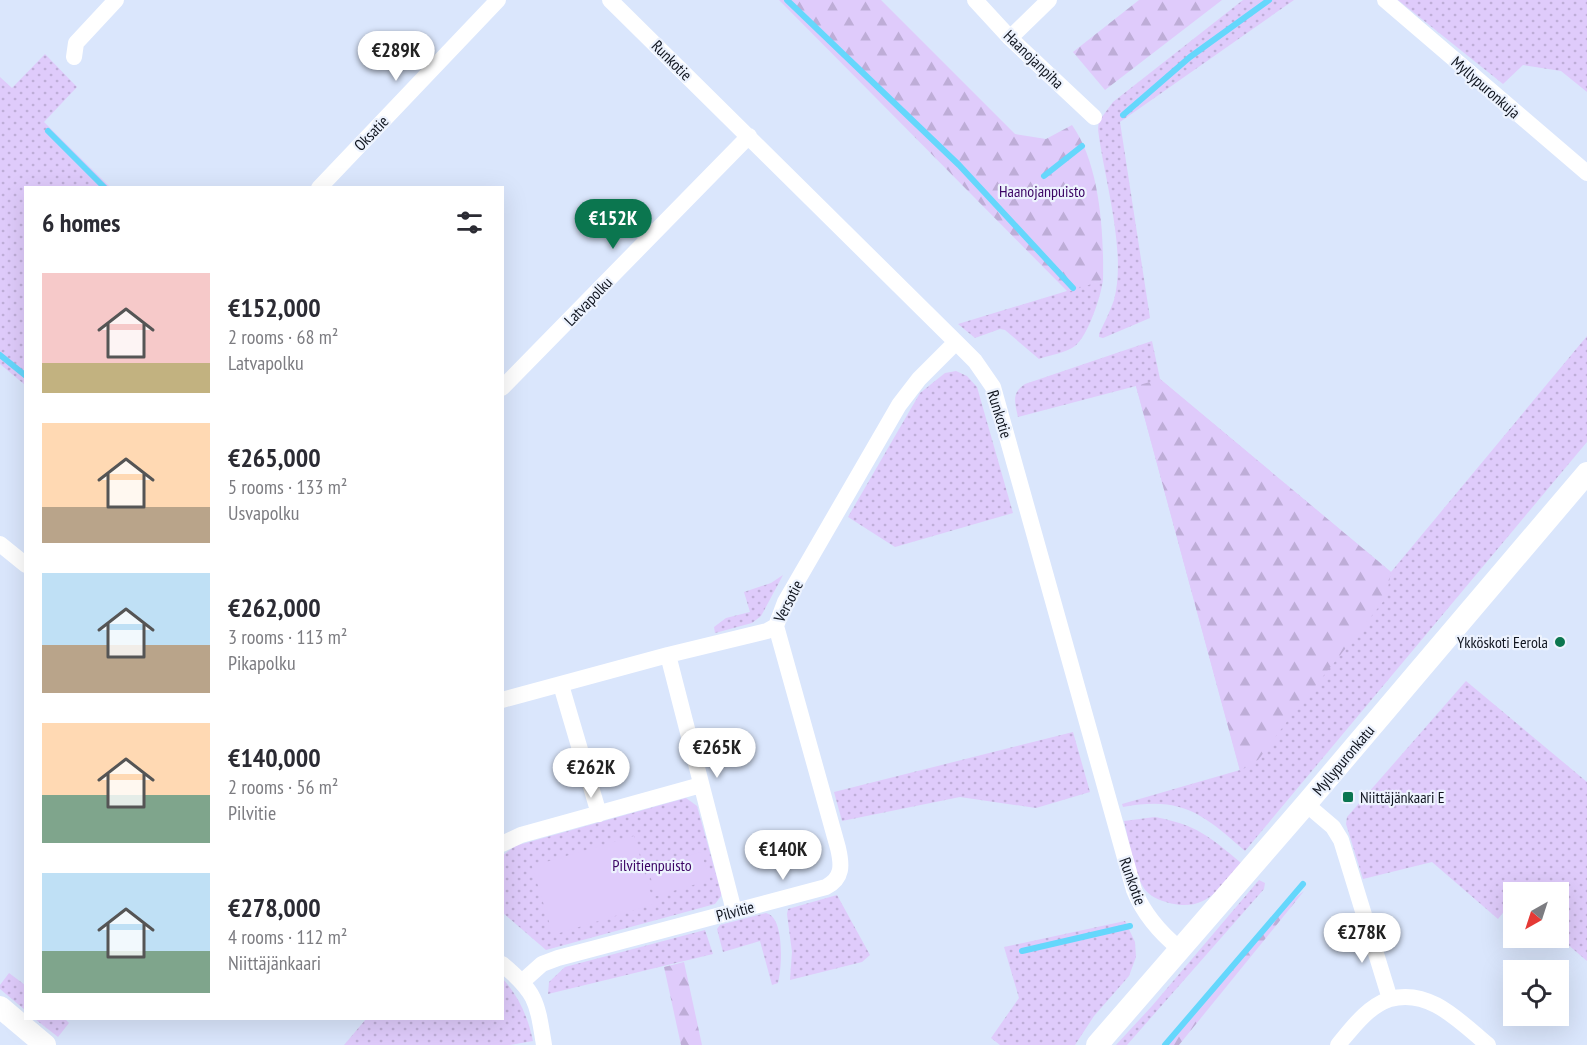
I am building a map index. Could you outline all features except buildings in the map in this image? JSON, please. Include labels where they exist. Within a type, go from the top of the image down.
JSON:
[{"type":"street","points":[[74,57],[76,43],[116,0]]},
{"type":"street","name":"Oksatie","points":[[321,186],[498,0]]},
{"type":"street","name":"Runkotie","points":[[610,0],[975,361],[993,387],[1134,890],[1151,922],[1181,950]]},
{"type":"street","name":"Haanojanpiha","points":[[975,0],[1010,38],[1094,117]]},
{"type":"street","points":[[1010,38],[1049,0]]},
{"type":"street","name":"Myllypuronkuja","points":[[1385,0],[1587,173]]},
{"type":"street","name":"Latvapolku","points":[[504,386],[749,136]]},
{"type":"street","name":"Versotie","points":[[504,699],[767,631],[776,626],[785,602],[899,405],[919,379],[956,342]]},
{"type":"street","name":"Myllypuronkatu","points":[[1097,1045],[1584,482]]},
{"type":"street","points":[[0,544],[24,563]]},
{"type":"street","name":"Pilvitie","points":[[523,981],[542,964],[558,958],[826,887],[839,876],[841,868],[838,848],[776,626]]},
{"type":"street","points":[[668,655],[734,911]]},
{"type":"street","points":[[561,685],[599,814]]},
{"type":"street","points":[[504,842],[701,785]]},
{"type":"street","points":[[1306,804],[1333,827],[1341,840],[1390,999]]},
{"type":"street","points":[[504,966],[523,981],[534,997],[544,1045]]},
{"type":"street","points":[[1338,1045],[1376,1006],[1390,999],[1413,997],[1436,1004],[1488,1045]]},
{"type":"street","points":[[0,1007],[45,1045]]},
{"type":"green space","name":"Haanojanpuisto","points":[[779,0],[881,0],[1015,134],[1046,139],[1072,125],[1089,159],[1094,179],[1103,241],[1103,280],[1068,292]]},
{"type":"green space","points":[[1139,0],[1222,0],[1105,90],[1073,52]]},
{"type":"green space","points":[[1243,0],[1294,0],[1120,122],[1150,318],[1103,338],[1099,337],[1114,300],[1118,260],[1113,215],[1098,129],[1099,121],[1113,102]]},
{"type":"green space","points":[[1398,0],[1587,0],[1587,92],[1561,71],[1523,65],[1503,84]]},
{"type":"green space","points":[[45,54],[77,87],[44,122],[109,186],[24,186],[24,384],[0,364],[0,77],[12,88]]},
{"type":"green space","points":[[1103,280],[1097,305],[1085,334],[1075,346],[1057,354],[1039,359],[1005,330],[1000,329],[975,338],[958,324]]},
{"type":"green space","points":[[1587,336],[1587,442],[1245,851],[1217,827],[1190,811],[1161,804],[1123,807],[1122,804],[1240,770],[1136,386],[1018,417],[1015,399],[1021,387],[1152,341],[1160,379],[1391,572]]},
{"type":"green space","points":[[956,371],[967,376],[977,387],[1013,513],[895,547],[848,517],[920,393],[945,373]]},
{"type":"green space","points":[[1160,379],[1391,572],[1386,598],[1258,760],[1240,771],[1136,386]]},
{"type":"green space","points":[[783,575],[761,616],[752,623],[715,633],[714,627],[726,618],[750,612],[744,592],[771,583]]},
{"type":"green space","points":[[1466,681],[1587,782],[1587,961],[1569,946],[1569,882],[1503,882],[1503,913],[1498,919],[1432,862],[1363,879],[1346,824],[1347,817]]},
{"type":"green space","points":[[1073,732],[1090,792],[1036,808],[960,797],[842,821],[834,792]]},
{"type":"green space","name":"Pilvitienpuisto","points":[[686,798],[697,806],[721,896],[715,904],[546,950],[504,914],[504,854],[515,846]]},
{"type":"green space","points":[[1155,817],[1182,824],[1202,833],[1241,863],[1218,890],[1201,902],[1180,905],[1155,898],[1145,890],[1138,876],[1124,821]]},
{"type":"green space","points":[[634,836],[654,904],[553,935],[532,866]]},
{"type":"green space","points":[[701,852],[710,880],[656,896],[648,868]]},
{"type":"green space","points":[[1259,880],[1265,883],[1264,889],[1127,1045],[1116,1045],[1152,1006]]},
{"type":"green space","points":[[1304,891],[1179,1045],[1167,1045],[1274,914]]},
{"type":"green space","points":[[837,895],[870,955],[862,962],[790,980],[792,952],[788,909]]},
{"type":"green space","points":[[766,913],[776,924],[781,944],[778,983],[772,985],[760,941],[723,952],[717,929],[720,925]]},
{"type":"green space","points":[[1125,921],[1135,942],[1136,957],[1129,976],[1094,1016],[1075,1045],[1000,1045],[991,1038],[1019,998],[1004,947]]},
{"type":"green space","points":[[705,930],[713,954],[548,994],[549,982],[565,967]]},
{"type":"green space","points":[[684,962],[702,1045],[681,1045],[664,967]]},
{"type":"green space","points":[[9,973],[24,984],[24,1009],[0,989],[0,985]]},
{"type":"green space","points":[[504,980],[522,1008],[533,1041],[510,1045],[344,1045],[365,1020],[504,1020]]},
{"type":"green space","points":[[36,1020],[66,1020],[69,1023],[58,1037]]},
{"type":"waterway","points":[[787,0],[959,165],[1073,288]]},
{"type":"waterway","points":[[1123,115],[1190,57],[1269,0]]},
{"type":"waterway","points":[[48,131],[103,186]]},
{"type":"waterway","points":[[1044,176],[1082,146]]},
{"type":"waterway","points":[[0,355],[24,374]]},
{"type":"waterway","points":[[1165,1045],[1303,884]]},
{"type":"waterway","points":[[1022,951],[1130,926]]},
{"type":"place","name":"Ykköskoti Eerola","points":[[1560,642]]},
{"type":"place","name":"Niittäjänkaari E","points":[[1348,797]]}]
